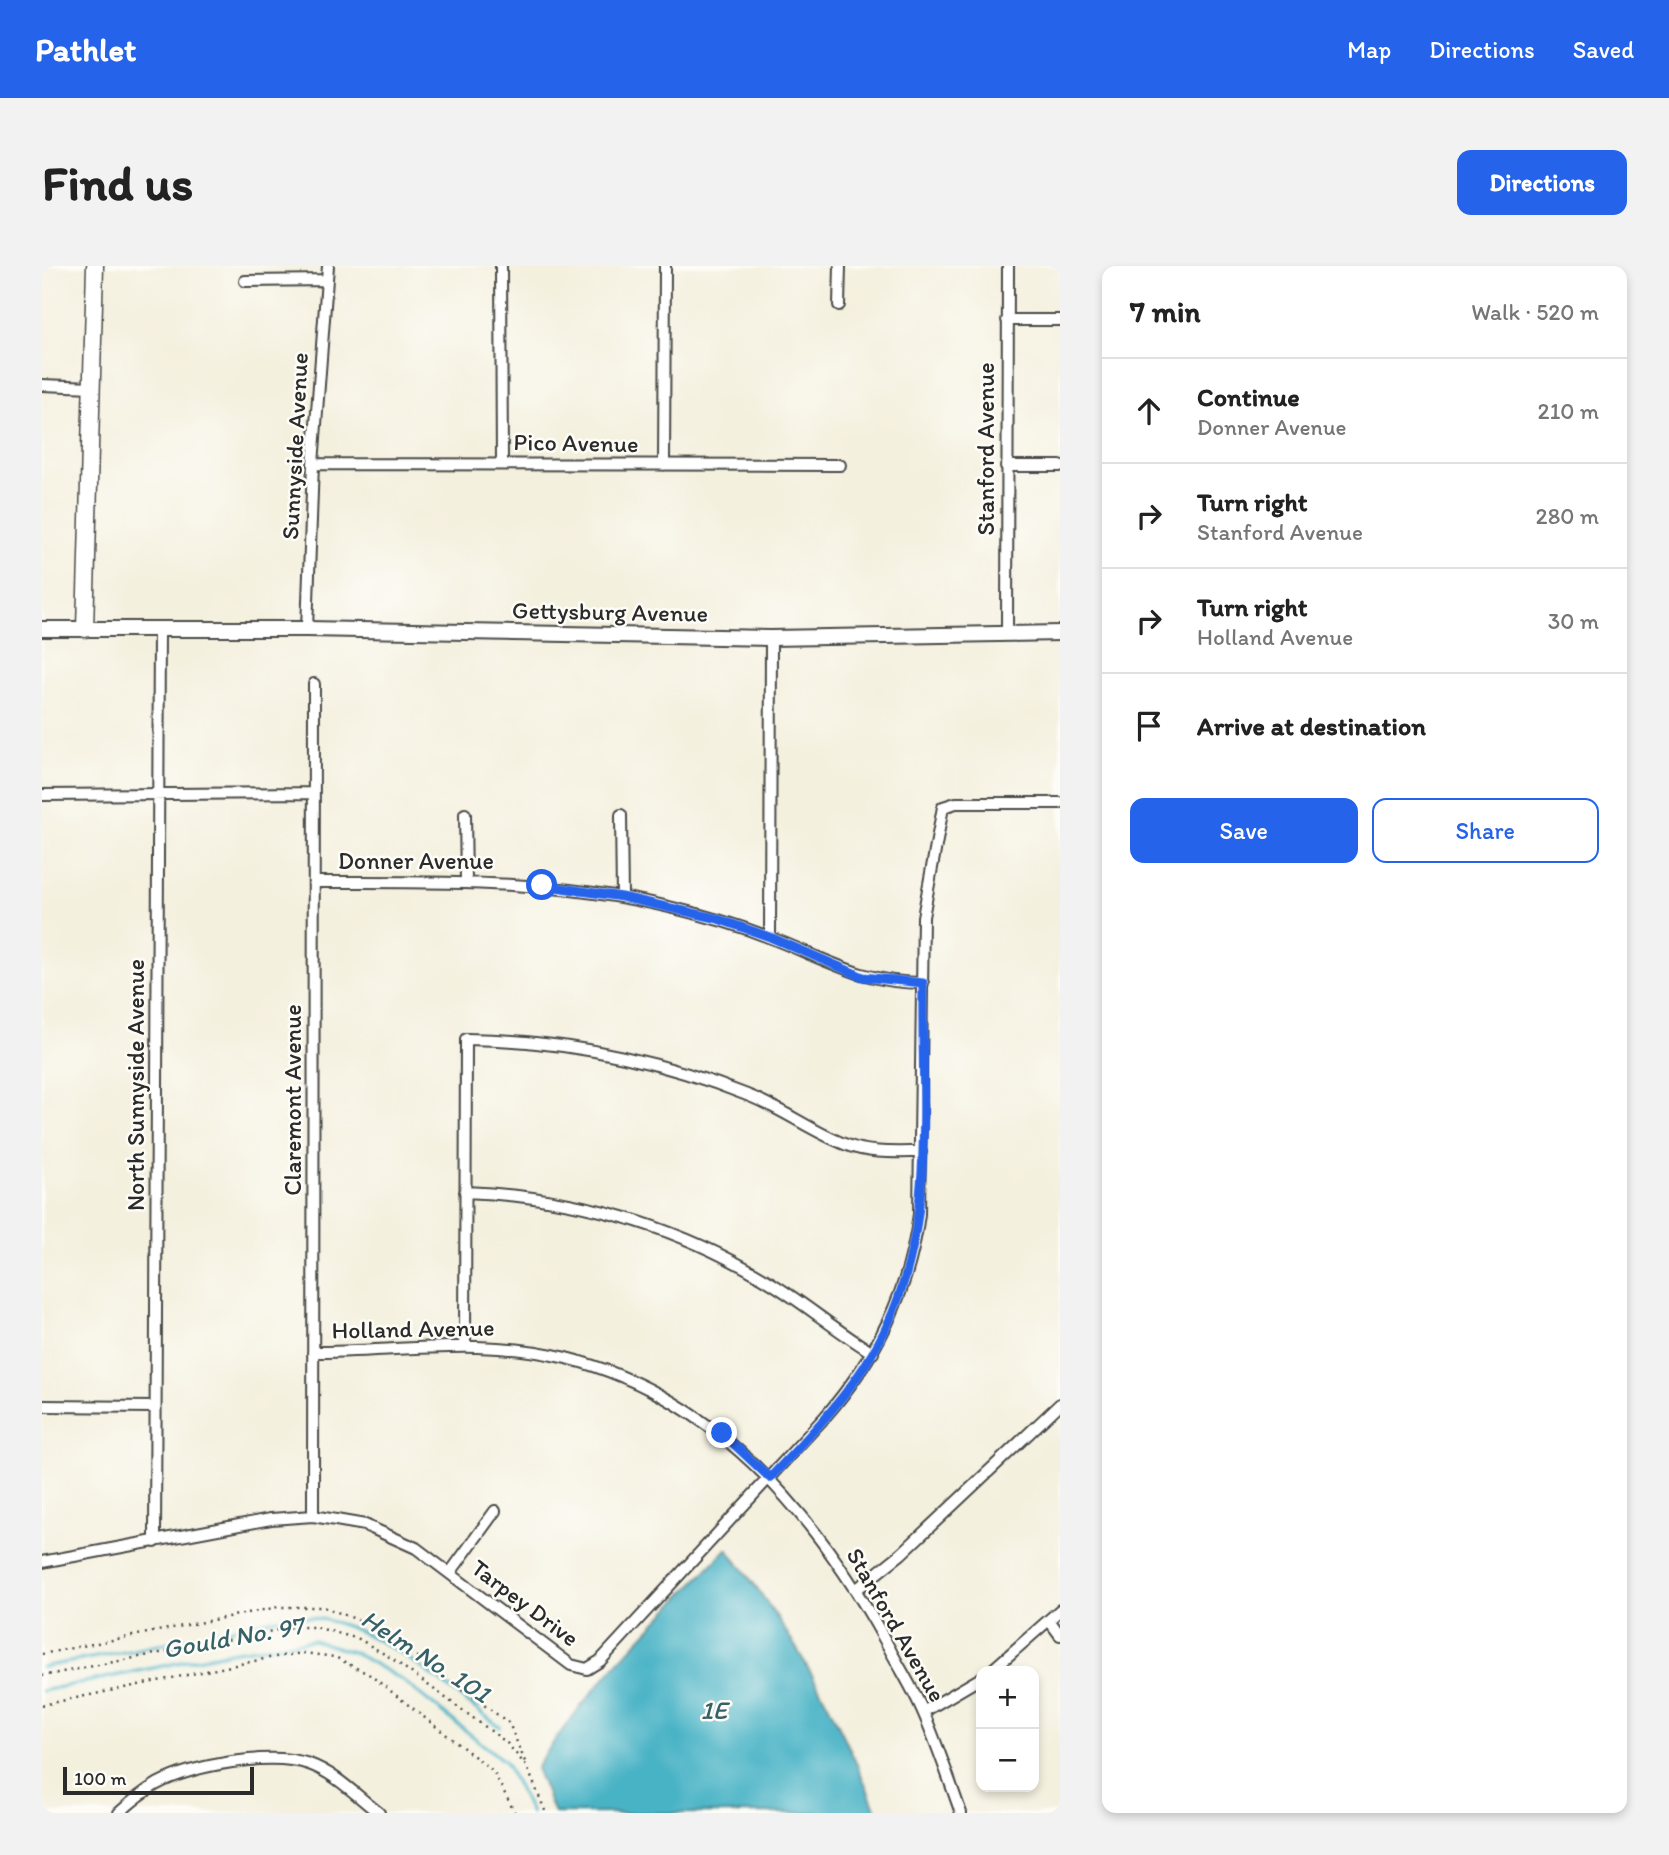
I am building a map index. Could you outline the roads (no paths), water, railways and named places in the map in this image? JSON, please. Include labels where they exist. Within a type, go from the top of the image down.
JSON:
[{"type":"main road","points":[[85,629],[94,266]]},
{"type":"street","name":"Sunnyside Avenue","points":[[307,629],[313,464],[328,266]]},
{"type":"street","points":[[501,266],[502,463]]},
{"type":"street","points":[[664,465],[665,266]]},
{"type":"street","points":[[839,304],[840,266]]},
{"type":"street","name":"Stanford Avenue","points":[[1007,633],[1008,266]]},
{"type":"street","points":[[245,281],[327,280]]},
{"type":"street","points":[[1007,320],[1060,320]]},
{"type":"street","points":[[42,385],[93,387]]},
{"type":"street","name":"Pico Avenue","points":[[313,464],[840,465]]},
{"type":"street","points":[[1006,466],[1060,466]]},
{"type":"street","name":"Gettysburg Avenue","points":[[42,629],[307,629],[771,638],[1060,633]]},
{"type":"street","name":"North Sunnyside Avenue","points":[[155,1542],[159,629]]},
{"type":"street","points":[[770,937],[771,638]]},
{"type":"street","name":"Claremont Avenue","points":[[313,1516],[314,684]]},
{"type":"street","points":[[42,795],[313,793]]},
{"type":"street","points":[[770,1478],[852,1385],[873,1353],[894,1312],[912,1259],[919,1214],[921,1152],[923,917],[943,807],[956,803],[1060,803]]},
{"type":"street","points":[[465,814],[466,882]]},
{"type":"street","points":[[621,815],[622,897]]},
{"type":"street","name":"Donner Avenue","points":[[314,882],[542,885],[622,897],[715,918],[770,937],[863,977],[923,983]]},
{"type":"street","points":[[465,1346],[466,1039],[519,1040],[640,1059],[748,1095],[848,1146],[872,1151],[921,1152]]},
{"type":"street","points":[[465,1192],[521,1194],[582,1204],[633,1218],[676,1234],[763,1278],[873,1353]]},
{"type":"street","name":"Holland Avenue","points":[[313,1352],[465,1346],[515,1349],[565,1358],[614,1373],[667,1397],[722,1433],[770,1478]]},
{"type":"street","points":[[857,1589],[901,1554],[1060,1404]]},
{"type":"street","points":[[42,1406],[154,1407]]},
{"type":"street","name":"Stanford Avenue","points":[[770,1478],[857,1589],[923,1712],[961,1813]]},
{"type":"street","name":"Tarpey Drive","points":[[42,1562],[271,1519],[313,1516],[341,1519],[389,1534],[415,1548],[571,1665],[586,1669],[600,1661],[770,1478]]},
{"type":"street","points":[[450,1573],[495,1511]]},
{"type":"street","points":[[996,1666],[1060,1610]]},
{"type":"street","points":[[1049,1620],[1060,1635]]},
{"type":"street","points":[[923,1712],[976,1681]]},
{"type":"street","points":[[119,1813],[159,1783],[186,1773],[249,1760],[288,1759],[327,1773],[379,1813]]},
{"type":"water","name":"1E","points":[[727,1549],[772,1610],[812,1675],[847,1743],[877,1813],[554,1813],[536,1768],[602,1681]]},
{"type":"waterway","name":"Helm No. 101","points":[[42,1667],[130,1651],[287,1616],[317,1618],[346,1626],[401,1654],[500,1727]]},
{"type":"waterway","name":"Gould No. 97","points":[[42,1691],[235,1651],[313,1640],[355,1653],[402,1680],[505,1762],[531,1813]]}]
